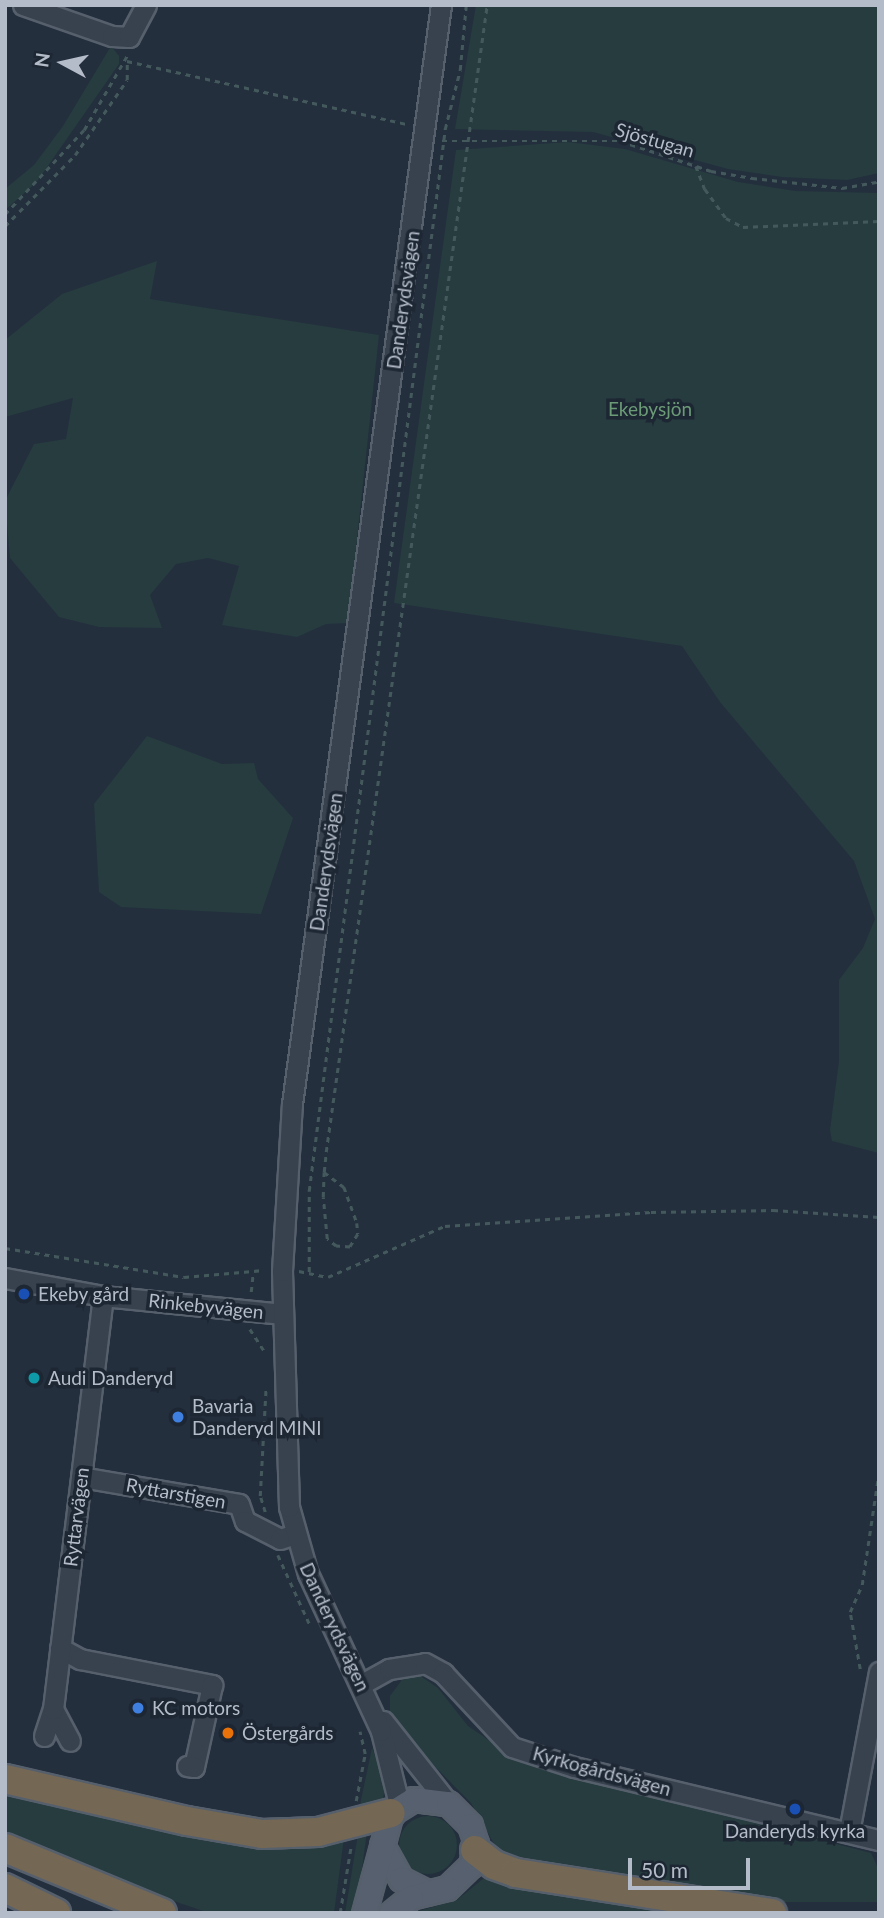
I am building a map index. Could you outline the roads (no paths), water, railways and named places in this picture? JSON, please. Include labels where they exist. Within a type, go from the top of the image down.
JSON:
[{"type":"highway","points":[[5,1779],[187,1821],[262,1834],[318,1832],[395,1808]]},
{"type":"highway","points":[[5,1848],[162,1913]]},
{"type":"highway","points":[[475,1850],[494,1864],[516,1872],[772,1913]]},
{"type":"highway","points":[[5,1888],[55,1911]]},
{"type":"main road","points":[[365,1913],[382,1845],[395,1808],[432,1798],[448,1802],[470,1825],[475,1850],[461,1878],[404,1901],[391,1913]]},
{"type":"main road","points":[[382,1845],[401,1879],[428,1893]]},
{"type":"street","points":[[23,5],[112,36],[129,37],[146,5]]},
{"type":"street","name":"Danderydsvägen","points":[[395,1808],[391,1761],[371,1706],[308,1574],[295,1534],[285,1452],[283,1314],[292,1104],[435,134],[441,5]]},
{"type":"street","name":"Rinkebyvägen","points":[[5,1278],[103,1296],[283,1314]]},
{"type":"street","name":"Ryttarvägen","points":[[44,1736],[53,1709],[103,1296]]},
{"type":"street","name":"Ryttarstigen","points":[[81,1477],[239,1504],[245,1521],[280,1539],[295,1534]]},
{"type":"street","points":[[60,1648],[80,1659],[212,1685],[194,1767],[187,1766]]},
{"type":"street","name":"Kyrkogårdsvägen","points":[[360,1685],[389,1669],[425,1663],[443,1673],[512,1747],[574,1767],[879,1840]]},
{"type":"street","points":[[849,1832],[872,1753],[870,1673]]},
{"type":"street","name":"Danderydsvägen","points":[[371,1706],[448,1802]]},
{"type":"street","points":[[53,1709],[70,1741]]},
{"type":"place","name":"Ekeby gård","points":[[24,1294]]},
{"type":"place","name":"Audi Danderyd","points":[[34,1378]]},
{"type":"place","name":"Bavaria Danderyd MINI","points":[[178,1417]]},
{"type":"place","name":"KC motors","points":[[138,1708]]},
{"type":"place","name":"Östergårds","points":[[228,1733]]},
{"type":"place","name":"Danderyds kyrka","points":[[795,1809]]},
{"type":"park label","name":"Ekebysjön","points":[[650,409]]}]
